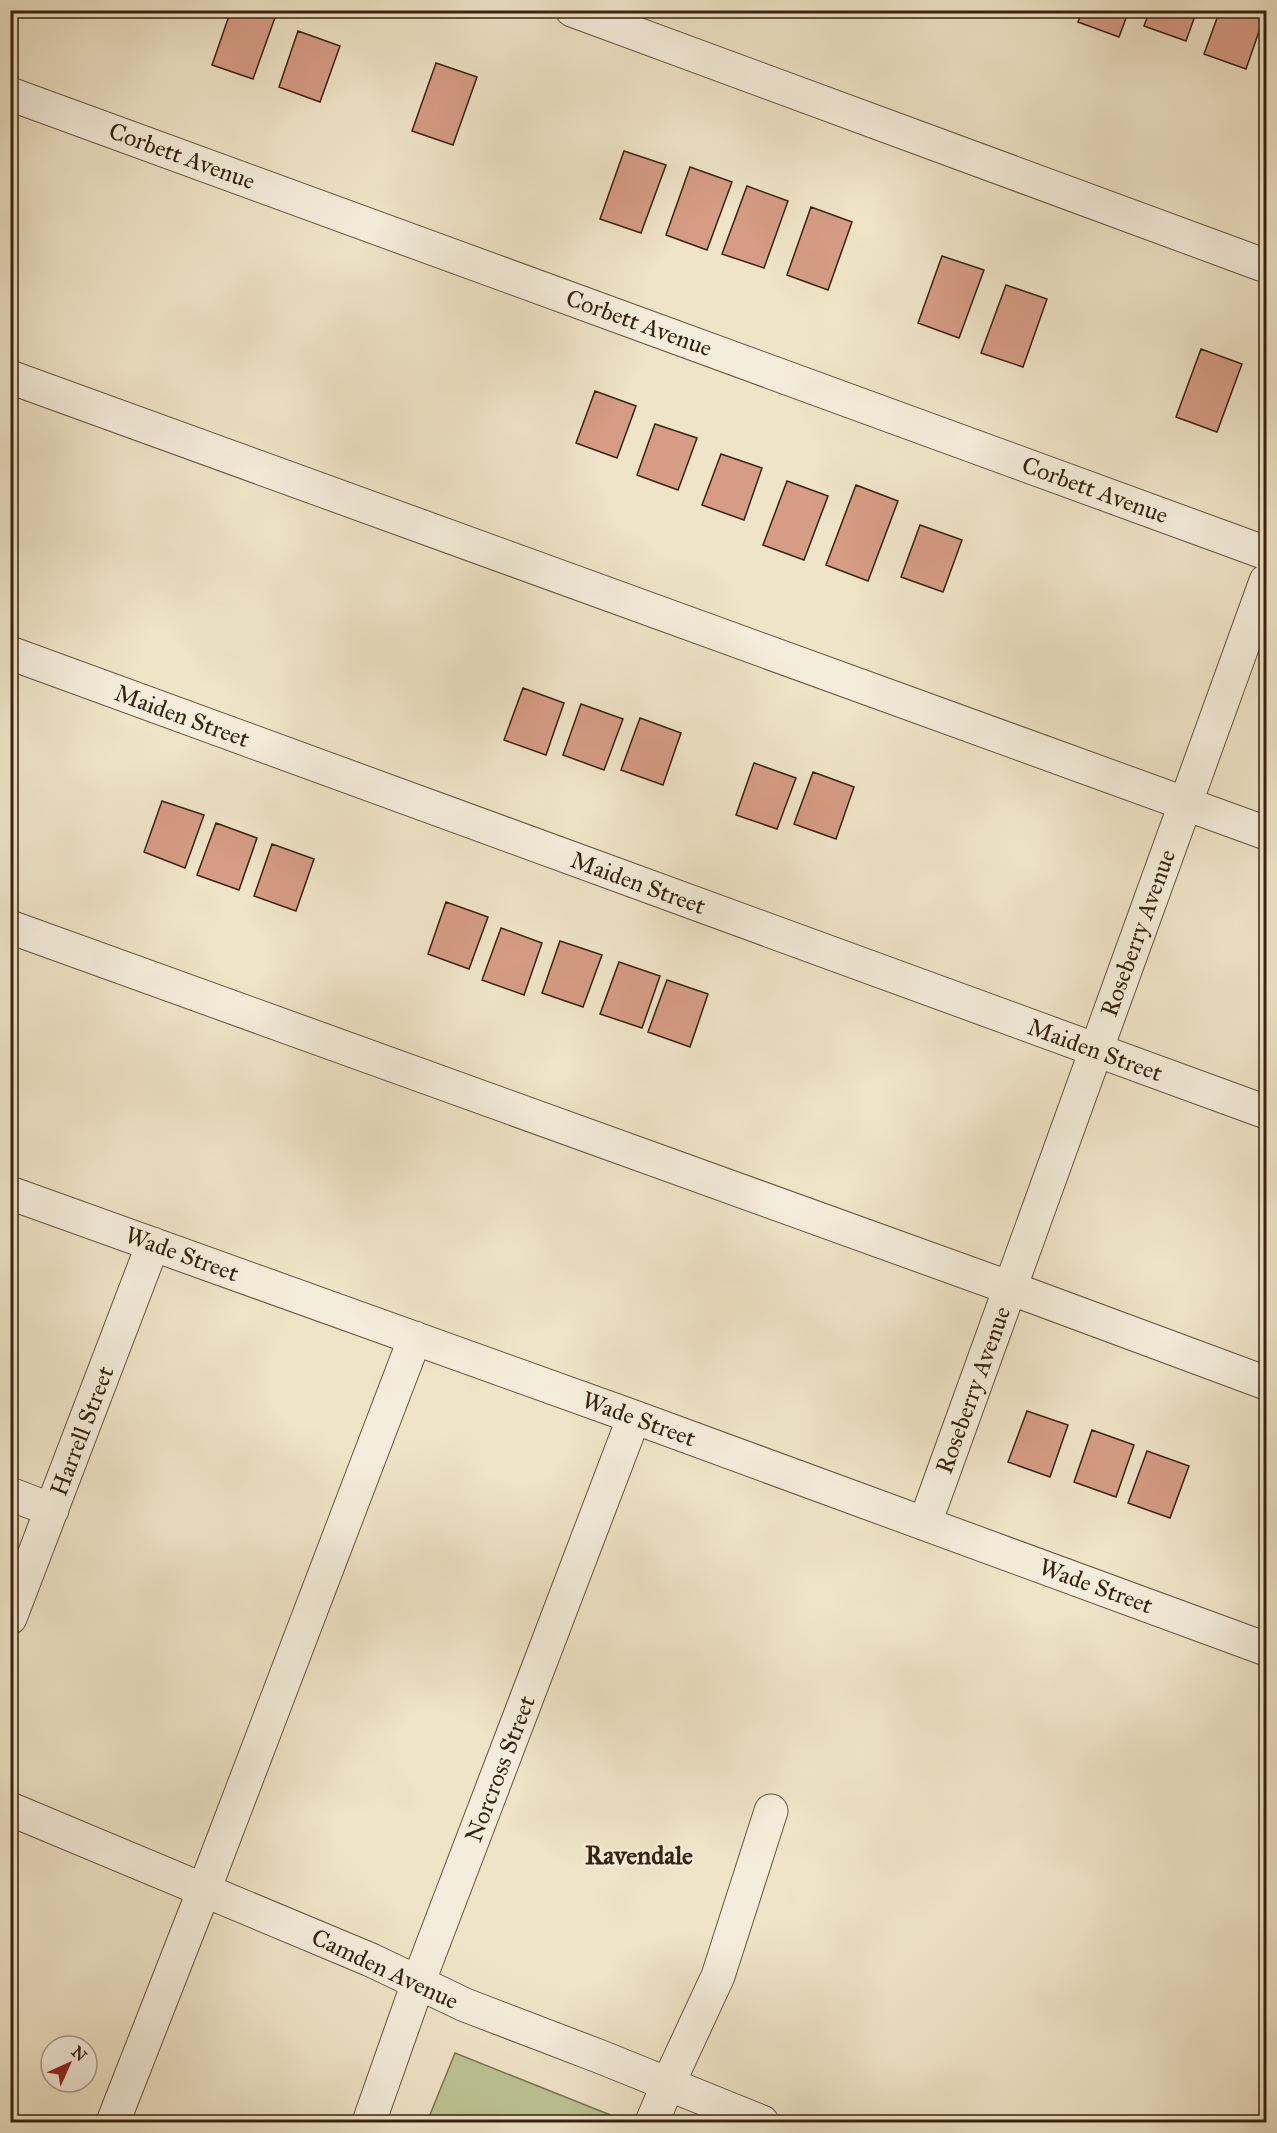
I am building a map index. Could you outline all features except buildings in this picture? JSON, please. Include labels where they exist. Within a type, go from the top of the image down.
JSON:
[{"type":"street","points":[[572,10],[1266,266]]},
{"type":"street","name":"Corbett Avenue","points":[[10,94],[1266,553]]},
{"type":"street","points":[[10,377],[1266,833]]},
{"type":"street","name":"Roseberry Avenue","points":[[925,1523],[1266,581]]},
{"type":"street","name":"Maiden Street","points":[[10,653],[1266,1112]]},
{"type":"street","points":[[10,927],[1010,1288],[1266,1383]]},
{"type":"street","name":"Wade Street","points":[[10,1193],[925,1523],[1266,1649]]},
{"type":"street","name":"Harrell Street","points":[[10,1618],[153,1244]]},
{"type":"street","points":[[113,2122],[415,1338]]},
{"type":"street","name":"Norcross Street","points":[[369,2122],[418,1983],[633,1417]]},
{"type":"street","points":[[10,1494],[52,1510]]},
{"type":"street","name":"Camden Avenue","points":[[10,1809],[371,1960],[465,2005],[762,2122]]},
{"type":"street","points":[[652,2122],[718,1976],[771,1811]]},
{"type":"green space","points":[[455,2053],[628,2122],[427,2122]]},
{"type":"district","name":"Ravendale","points":[[639,1855]]}]
